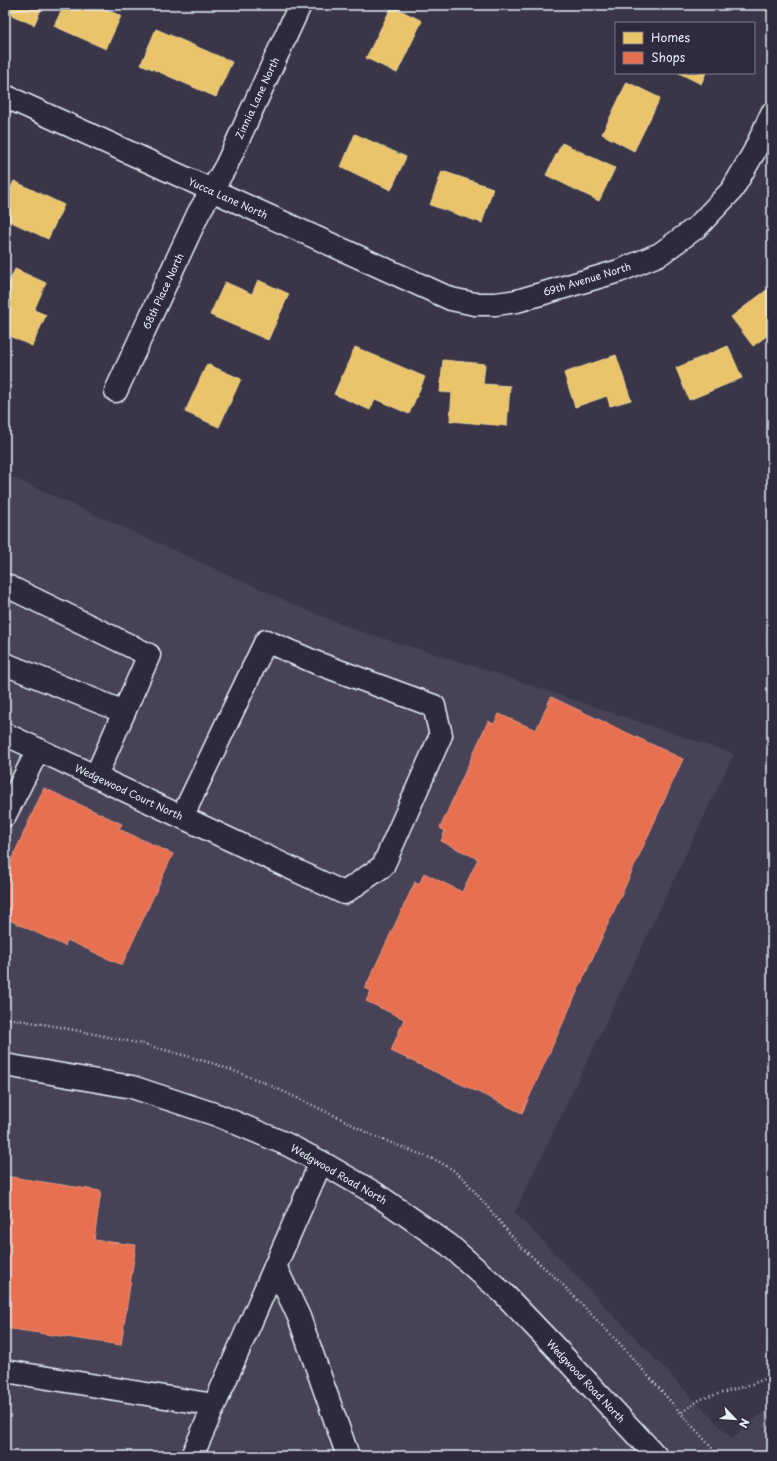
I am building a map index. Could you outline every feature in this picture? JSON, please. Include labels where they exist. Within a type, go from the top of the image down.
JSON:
[{"type":"street","name":"Zinnia Lane North","points":[[211,190],[226,166],[300,5]]},
{"type":"street","name":"Yucca Lane North","points":[[5,96],[451,299]]},
{"type":"street","name":"69th Avenue North","points":[[451,299],[475,304],[496,304],[517,301],[619,271],[660,254],[697,227],[732,190],[754,152],[772,113]]},
{"type":"street","name":"68th Place North","points":[[116,391],[199,212],[211,190]]},
{"type":"street","points":[[5,585],[149,655],[96,776]]},
{"type":"street","name":"Wedgewood Court North","points":[[5,734],[344,894],[383,866],[441,735],[434,706],[317,664],[266,641],[182,817]]},
{"type":"street","points":[[5,664],[124,712]]},
{"type":"street","points":[[5,815],[38,750]]},
{"type":"street","name":"Wedgwood Road North","points":[[5,1064],[132,1087],[217,1115],[286,1144],[321,1162],[376,1194],[449,1245],[503,1293],[656,1456]]},
{"type":"street","points":[[192,1456],[321,1162]]},
{"type":"street","points":[[275,1266],[299,1317],[348,1456]]},
{"type":"street","points":[[5,1371],[214,1405]]},
{"type":"path","points":[[682,1412],[701,1399],[752,1384],[772,1376]]},
{"type":"shaded area","points":[[5,474],[311,612],[359,631],[474,666],[734,754],[515,1212],[732,1439],[772,1404],[772,1456],[5,1456]]},
{"type":"building: Homes","points":[[5,5],[43,5],[34,25],[5,12]]},
{"type":"building: Homes","points":[[64,5],[97,5],[121,16],[106,49],[54,26]]},
{"type":"building: Homes","points":[[392,6],[422,21],[397,73],[366,58]]},
{"type":"building: Homes","points":[[156,29],[232,62],[216,97],[141,64]]},
{"type":"building: Homes","points":[[681,74],[706,74],[701,84]]},
{"type":"building: Homes","points":[[627,82],[660,98],[634,151],[602,134]]},
{"type":"building: Homes","points":[[355,134],[406,157],[391,190],[341,167]]},
{"type":"building: Homes","points":[[562,143],[615,168],[599,201],[546,175]]},
{"type":"building: Homes","points":[[442,171],[493,188],[482,223],[430,205]]},
{"type":"building: Homes","points":[[14,181],[64,205],[48,239],[5,219],[5,200]]},
{"type":"building: Homes","points":[[15,269],[46,283],[34,310],[46,315],[32,346],[5,334],[5,291]]},
{"type":"building: Homes","points":[[258,280],[289,294],[268,340],[210,315],[225,282],[252,294]]},
{"type":"building: Homes","points":[[772,286],[772,332],[753,346],[731,317]]},
{"type":"building: Homes","points":[[728,346],[742,378],[689,400],[676,368]]},
{"type":"building: Homes","points":[[355,347],[425,377],[409,414],[375,399],[370,410],[334,394]]},
{"type":"building: Homes","points":[[616,355],[631,400],[610,406],[607,396],[575,407],[564,373]]},
{"type":"building: Homes","points":[[443,360],[485,364],[483,384],[510,386],[507,426],[450,421],[452,393],[440,392]]},
{"type":"building: Homes","points":[[207,364],[241,379],[219,427],[185,412]]},
{"type":"building: Shops","points":[[551,697],[683,759],[522,1113],[391,1051],[404,1019],[366,1001],[371,991],[365,988],[415,882],[419,885],[424,873],[462,892],[478,859],[441,841],[445,831],[440,828],[488,721],[494,724],[499,714],[536,730]]},
{"type":"building: Shops","points":[[44,788],[122,824],[119,829],[173,854],[122,965],[67,940],[65,946],[5,918],[5,874]]},
{"type":"building: Shops","points":[[5,1176],[101,1191],[94,1240],[136,1245],[121,1345],[5,1328]]}]
